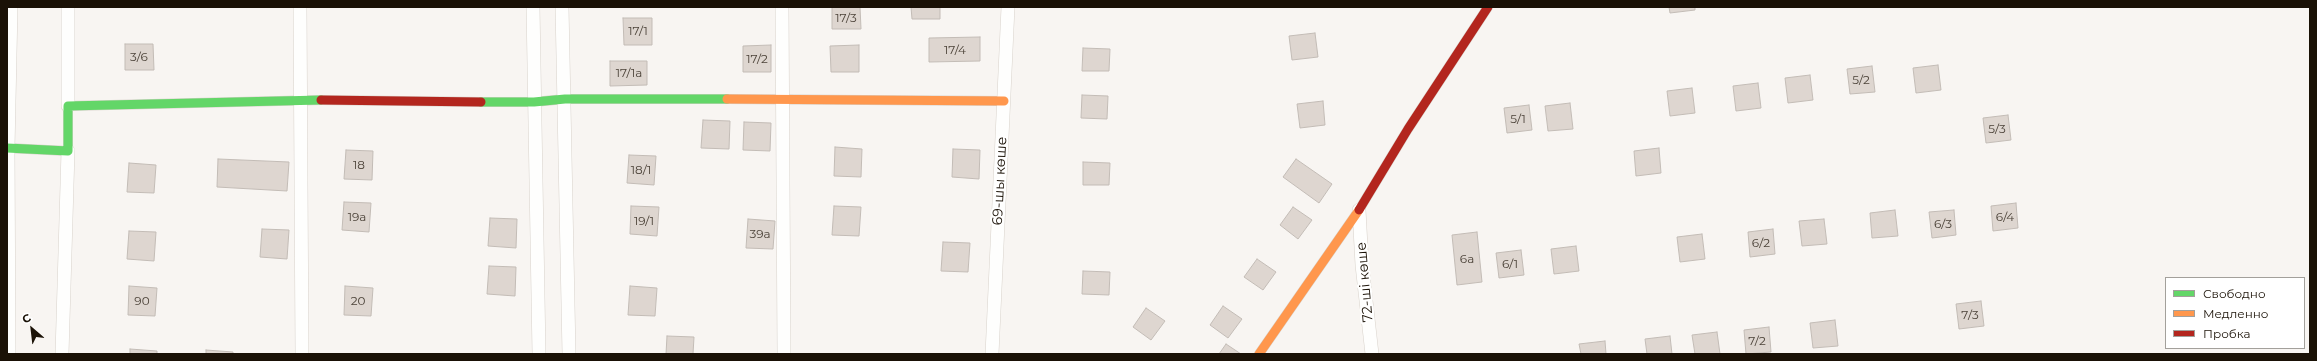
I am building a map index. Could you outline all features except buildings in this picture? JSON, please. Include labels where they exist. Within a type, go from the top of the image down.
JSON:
[{"type":"street","points":[[9,354],[7,148],[11,7]]},
{"type":"street","points":[[62,354],[68,151],[68,7]]},
{"type":"street","points":[[300,7],[302,354]]},
{"type":"street","points":[[533,7],[539,354]]},
{"type":"street","points":[[562,7],[569,354]]},
{"type":"street","points":[[782,7],[784,99],[784,354]]},
{"type":"street","name":"69-шы көше","points":[[992,354],[1008,7]]},
{"type":"street","points":[[1259,354],[1359,210],[1412,122],[1488,7]]},
{"type":"street","points":[[68,106],[300,100],[534,102],[565,99],[784,99],[1004,101]]},
{"type":"street","points":[[7,148],[68,151]]},
{"type":"street","name":"72-ші көше","points":[[1359,210],[1372,354]]},
{"type":"traffic: fast","points":[[481,102],[534,102],[565,99],[727,99]]},
{"type":"traffic: fast","points":[[7,148],[68,151],[68,106],[321,100]]},
{"type":"traffic: slow","points":[[727,99],[1004,101]]},
{"type":"traffic: slow","points":[[1259,354],[1359,210]]},
{"type":"traffic: jam","points":[[1359,210],[1408,129],[1488,7]]},
{"type":"traffic: jam","points":[[321,100],[481,102]]}]
